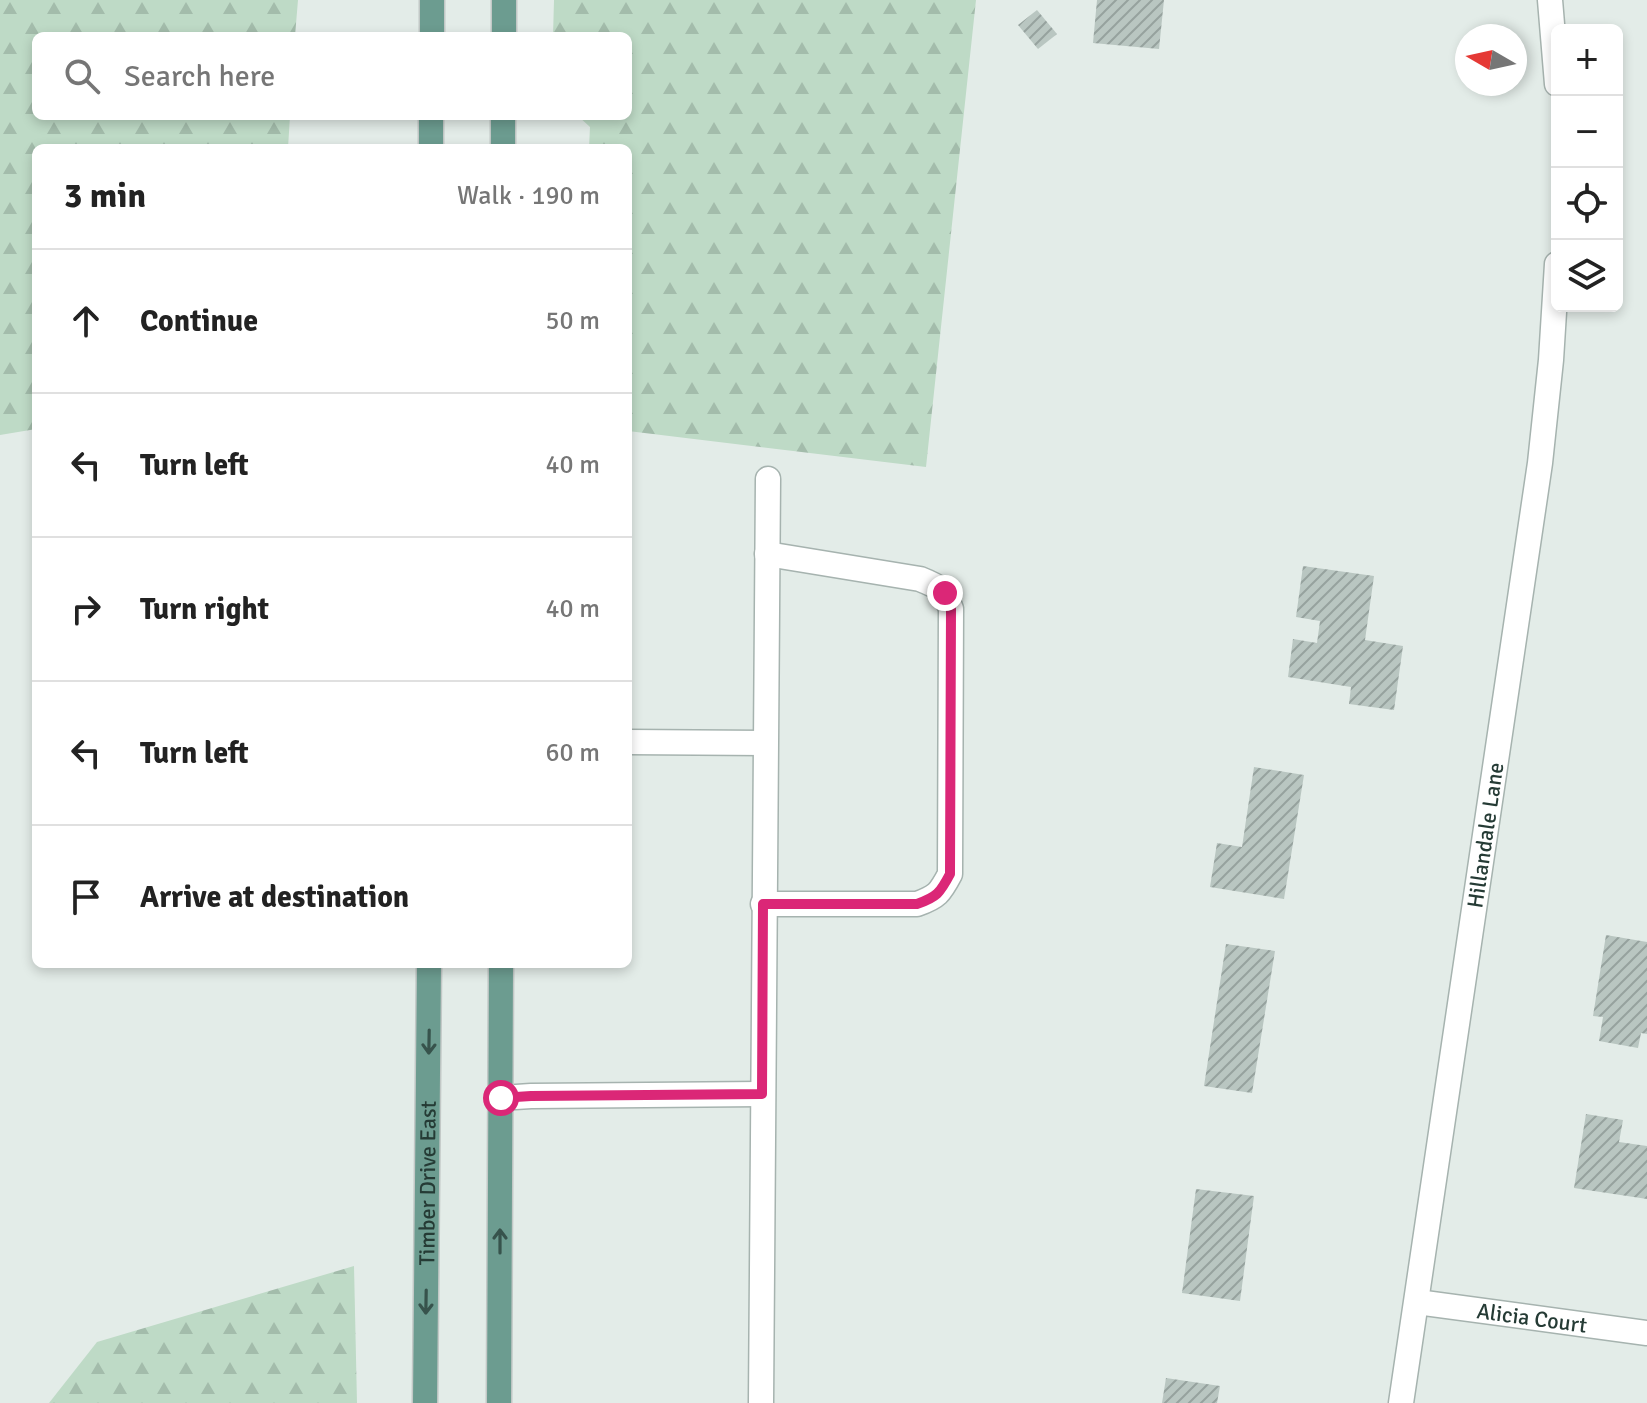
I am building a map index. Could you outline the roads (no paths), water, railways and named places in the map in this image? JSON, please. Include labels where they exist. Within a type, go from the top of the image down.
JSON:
[{"type":"main road","points":[[432,0],[432,32]]},
{"type":"main road","points":[[504,0],[504,32]]},
{"type":"main road","points":[[431,120],[431,144]]},
{"type":"main road","points":[[503,120],[503,144]]},
{"type":"main road","name":"Timber Drive East","points":[[425,1403],[429,968]]},
{"type":"main road","points":[[499,1403],[501,968]]},
{"type":"street","points":[[1550,0],[1552,24]]},
{"type":"street","name":"Hillandale Lane","points":[[1401,1403],[1540,463],[1554,312]]},
{"type":"street","points":[[761,1403],[768,479]]},
{"type":"street","points":[[763,904],[917,904],[932,899],[941,891],[950,874],[951,609],[945,593],[938,586],[920,579],[767,554]]},
{"type":"street","points":[[632,742],[765,743]]},
{"type":"street","points":[[501,1098],[762,1094]]},
{"type":"street","name":"Alicia Court","points":[[1417,1302],[1647,1333]]}]
